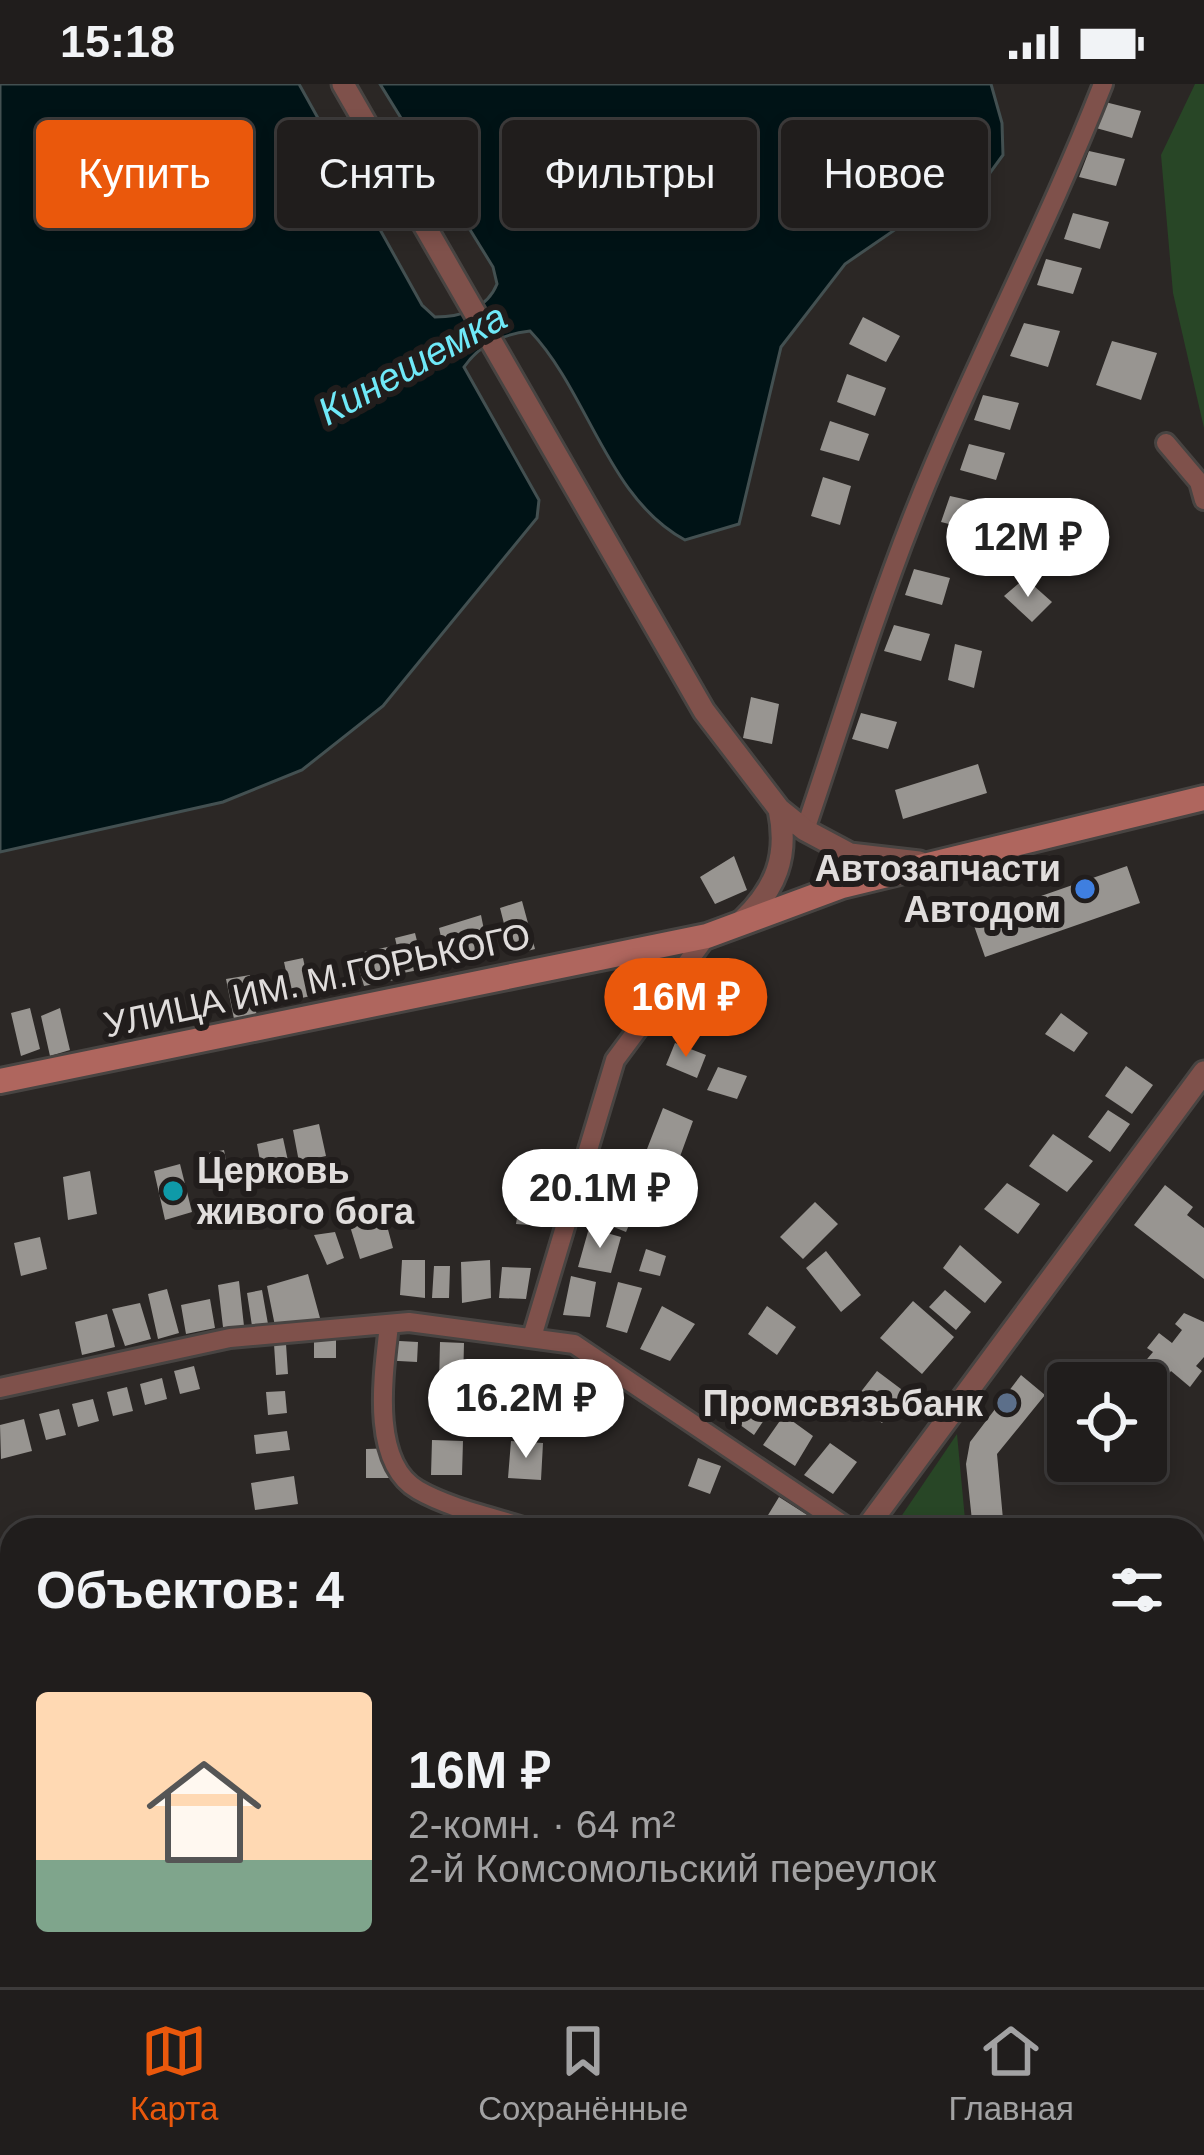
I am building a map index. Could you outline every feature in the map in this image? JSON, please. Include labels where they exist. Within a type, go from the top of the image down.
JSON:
[{"type":"main road","name":"УЛИЦА ИМ. М.ГОРЬКОГО","points":[[0,1081],[706,936],[842,886],[1204,799]]},
{"type":"street","points":[[344,84],[704,711],[779,809],[805,830],[850,854],[938,862]]},
{"type":"street","points":[[805,830],[910,522],[970,379],[1055,206],[1103,84]]},
{"type":"street","points":[[1166,443],[1199,482],[1204,500]]},
{"type":"street","points":[[735,928],[774,884],[783,847],[779,809]]},
{"type":"street","points":[[532,1337],[615,1060],[706,936]]},
{"type":"street","points":[[874,1518],[1204,1072]]},
{"type":"street","points":[[0,1388],[230,1338],[409,1322],[532,1337],[574,1344],[590,1353],[833,1518]]},
{"type":"street","points":[[389,1325],[386,1437],[397,1471],[418,1490],[498,1518]]},
{"type":"green space","points":[[1195,84],[1204,84],[1204,428],[1173,293],[1161,155]]},
{"type":"green space","points":[[957,1434],[965,1518],[900,1518]]},
{"type":"water","name":"Кинешемка","points":[[0,84],[299,84],[319,120],[277,120],[277,228],[379,228],[422,305],[435,317],[480,305],[497,284],[493,267],[469,228],[478,228],[478,120],[402,120],[380,84],[991,84],[1002,123],[1003,155],[988,176],[988,120],[781,120],[781,228],[897,228],[845,264],[781,347],[739,524],[685,540],[658,522],[617,472],[568,384],[530,331],[502,338],[464,367],[539,500],[537,518],[383,706],[302,770],[223,802],[0,852]]},
{"type":"building","points":[[1105,102],[1141,111],[1132,138],[1096,128]]},
{"type":"building","points":[[1089,151],[1125,159],[1116,186],[1079,177]]},
{"type":"building","points":[[1073,213],[1109,222],[1100,249],[1064,239]]},
{"type":"building","points":[[1046,259],[1082,268],[1073,294],[1037,285]]},
{"type":"building","points":[[863,317],[900,336],[886,362],[849,344]]},
{"type":"building","points":[[1024,323],[1060,331],[1048,367],[1010,356]]},
{"type":"building","points":[[1112,341],[1157,353],[1141,400],[1096,385]]},
{"type":"building","points":[[847,374],[886,388],[875,416],[837,402]]},
{"type":"building","points":[[983,395],[1019,403],[1010,430],[974,420]]},
{"type":"building","points":[[830,421],[869,434],[859,461],[820,450]]},
{"type":"building","points":[[969,444],[1005,453],[996,480],[960,470]]},
{"type":"building","points":[[823,477],[851,486],[840,525],[811,516]]},
{"type":"building","points":[[950,496],[986,504],[977,531],[941,522]]},
{"type":"building","points":[[1007,508],[1043,517],[1034,544],[998,534]]},
{"type":"building","points":[[914,569],[950,578],[942,605],[905,595]]},
{"type":"building","points":[[1025,578],[1052,602],[1032,622],[1004,596]]},
{"type":"building","points":[[894,625],[930,634],[921,661],[884,651]]},
{"type":"building","points":[[955,644],[982,651],[974,688],[948,680]]},
{"type":"building","points":[[751,697],[779,704],[772,744],[743,738]]},
{"type":"building","points":[[861,713],[897,722],[888,749],[852,739]]},
{"type":"building","points":[[978,764],[987,793],[903,819],[895,790]]},
{"type":"building","points":[[734,856],[747,890],[715,904],[700,877]]},
{"type":"building","points":[[1127,866],[1140,903],[985,957],[972,920]]},
{"type":"building","points":[[522,901],[535,949],[512,955],[500,908]]},
{"type":"building","points":[[481,915],[489,955],[448,968],[439,928]]},
{"type":"building","points":[[415,933],[424,969],[403,973],[395,938]]},
{"type":"building","points":[[392,946],[399,979],[364,986],[355,954]]},
{"type":"building","points":[[303,958],[311,996],[292,1000],[284,962]]},
{"type":"building","points":[[250,975],[257,1017],[235,1024],[226,979]]},
{"type":"building","points":[[30,1008],[40,1049],[21,1056],[11,1013]]},
{"type":"building","points":[[60,1008],[70,1050],[50,1056],[41,1016]]},
{"type":"building","points":[[1061,1013],[1088,1033],[1074,1052],[1045,1034]]},
{"type":"building","points":[[675,1043],[706,1055],[697,1078],[666,1065]]},
{"type":"building","points":[[1126,1066],[1153,1085],[1132,1114],[1105,1096]]},
{"type":"building","points":[[718,1067],[747,1076],[737,1099],[707,1090]]},
{"type":"building","points":[[663,1108],[693,1121],[678,1162],[647,1149]]},
{"type":"building","points":[[1108,1110],[1130,1124],[1110,1152],[1088,1137]]},
{"type":"building","points":[[319,1124],[326,1156],[299,1162],[293,1130]]},
{"type":"building","points":[[1053,1134],[1093,1161],[1067,1192],[1029,1166]]},
{"type":"building","points":[[283,1138],[290,1170],[263,1177],[257,1144]]},
{"type":"building","points":[[224,1150],[231,1183],[205,1189],[198,1155]]},
{"type":"building","points":[[511,1163],[557,1163],[555,1191],[509,1193]]},
{"type":"building","name":"Церковь живого бога","points":[[180,1164],[192,1212],[165,1220],[154,1171]]},
{"type":"building","points":[[90,1171],[97,1214],[68,1220],[63,1177]]},
{"type":"building","points":[[607,1179],[634,1185],[629,1203],[638,1204],[626,1232],[587,1216],[595,1195],[605,1197]]},
{"type":"building","points":[[1007,1183],[1040,1204],[1018,1234],[984,1209]]},
{"type":"building","points":[[1165,1185],[1193,1207],[1187,1215],[1204,1228],[1204,1279],[1134,1225]]},
{"type":"building","points":[[520,1199],[546,1201],[543,1226],[516,1224]]},
{"type":"building","points":[[815,1202],[838,1224],[803,1259],[780,1237]]},
{"type":"building","points":[[383,1211],[393,1248],[360,1259],[349,1223]]},
{"type":"building","points":[[589,1228],[621,1237],[611,1273],[578,1267]]},
{"type":"building","points":[[335,1232],[344,1258],[327,1265],[314,1235]]},
{"type":"building","points":[[40,1237],[47,1269],[21,1276],[14,1243]]},
{"type":"building","points":[[960,1245],[1002,1282],[985,1303],[943,1268]]},
{"type":"building","points":[[646,1249],[666,1256],[660,1276],[639,1271]]},
{"type":"building","points":[[826,1251],[861,1295],[841,1312],[806,1268]]},
{"type":"building","points":[[402,1260],[425,1260],[425,1298],[400,1295]]},
{"type":"building","points":[[490,1260],[491,1298],[462,1303],[461,1262]]},
{"type":"building","points":[[434,1266],[450,1266],[449,1298],[432,1298]]},
{"type":"building","points":[[502,1267],[531,1268],[526,1299],[499,1298]]},
{"type":"building","points":[[308,1274],[320,1318],[275,1326],[267,1286]]},
{"type":"building","points":[[571,1276],[596,1282],[590,1317],[563,1315]]},
{"type":"building","points":[[239,1281],[244,1326],[223,1327],[218,1285]]},
{"type":"building","points":[[618,1282],[642,1288],[627,1333],[606,1327]]},
{"type":"building","points":[[167,1289],[179,1333],[158,1339],[148,1294]]},
{"type":"building","points":[[262,1290],[268,1324],[252,1326],[247,1293]]},
{"type":"building","points":[[945,1290],[971,1312],[956,1330],[929,1307]]},
{"type":"building","points":[[210,1299],[215,1328],[186,1334],[181,1305]]},
{"type":"building","points":[[913,1301],[954,1337],[922,1374],[880,1338]]},
{"type":"building","points":[[140,1303],[151,1339],[125,1346],[112,1309]]},
{"type":"building","points":[[662,1306],[695,1324],[670,1361],[640,1349]]},
{"type":"building","points":[[767,1306],[796,1327],[777,1355],[748,1334]]},
{"type":"building","points":[[1184,1313],[1204,1322],[1204,1357],[1196,1366],[1202,1371],[1190,1387],[1171,1371],[1167,1376],[1167,1362],[1145,1362],[1153,1352],[1147,1348],[1159,1333],[1172,1343],[1182,1330],[1175,1324]]},
{"type":"building","points":[[107,1314],[115,1347],[82,1355],[75,1322]]},
{"type":"building","points":[[314,1339],[336,1339],[336,1358],[314,1358]]},
{"type":"building","points":[[381,1340],[418,1342],[417,1362],[380,1360]]},
{"type":"building","points":[[440,1342],[464,1343],[463,1384],[439,1383]]},
{"type":"building","points":[[274,1344],[286,1344],[288,1374],[276,1375]]},
{"type":"building","points":[[194,1366],[200,1389],[180,1394],[174,1371]]},
{"type":"building","points":[[877,1371],[905,1392],[882,1423],[853,1402]]},
{"type":"building","points":[[1021,1375],[1045,1395],[997,1454],[1003,1518],[972,1518],[966,1464],[970,1442]]},
{"type":"building","points":[[162,1378],[167,1399],[145,1405],[140,1384]]},
{"type":"building","points":[[127,1387],[133,1411],[113,1416],[107,1392]]},
{"type":"building","points":[[285,1391],[287,1413],[268,1415],[266,1392]]},
{"type":"building","points":[[93,1399],[99,1421],[78,1427],[72,1404]]},
{"type":"building","points":[[751,1402],[768,1414],[754,1435],[736,1422]]},
{"type":"building","points":[[59,1409],[66,1435],[46,1440],[39,1414]]},
{"type":"building","points":[[784,1415],[813,1436],[795,1466],[763,1445]]},
{"type":"building","points":[[24,1419],[32,1451],[1,1459],[0,1425]]},
{"type":"building","points":[[287,1431],[290,1450],[256,1454],[254,1435]]},
{"type":"building","points":[[432,1440],[463,1441],[462,1475],[431,1475]]},
{"type":"building","points":[[511,1441],[543,1443],[541,1480],[508,1478]]},
{"type":"building","points":[[830,1443],[857,1462],[833,1494],[804,1475]]},
{"type":"building","points":[[399,1448],[400,1478],[366,1478],[366,1449]]},
{"type":"building","points":[[698,1458],[721,1466],[710,1494],[688,1486]]},
{"type":"building","points":[[294,1476],[298,1504],[255,1510],[251,1483]]},
{"type":"building","points":[[779,1497],[812,1518],[766,1518]]},
{"type":"place","name":"Автозапчасти Автодом","points":[[1085,889]]},
{"type":"place","name":"Церковь живого бога","points":[[173,1191]]},
{"type":"place","name":"Промсвязьбанк","points":[[1007,1403]]}]
